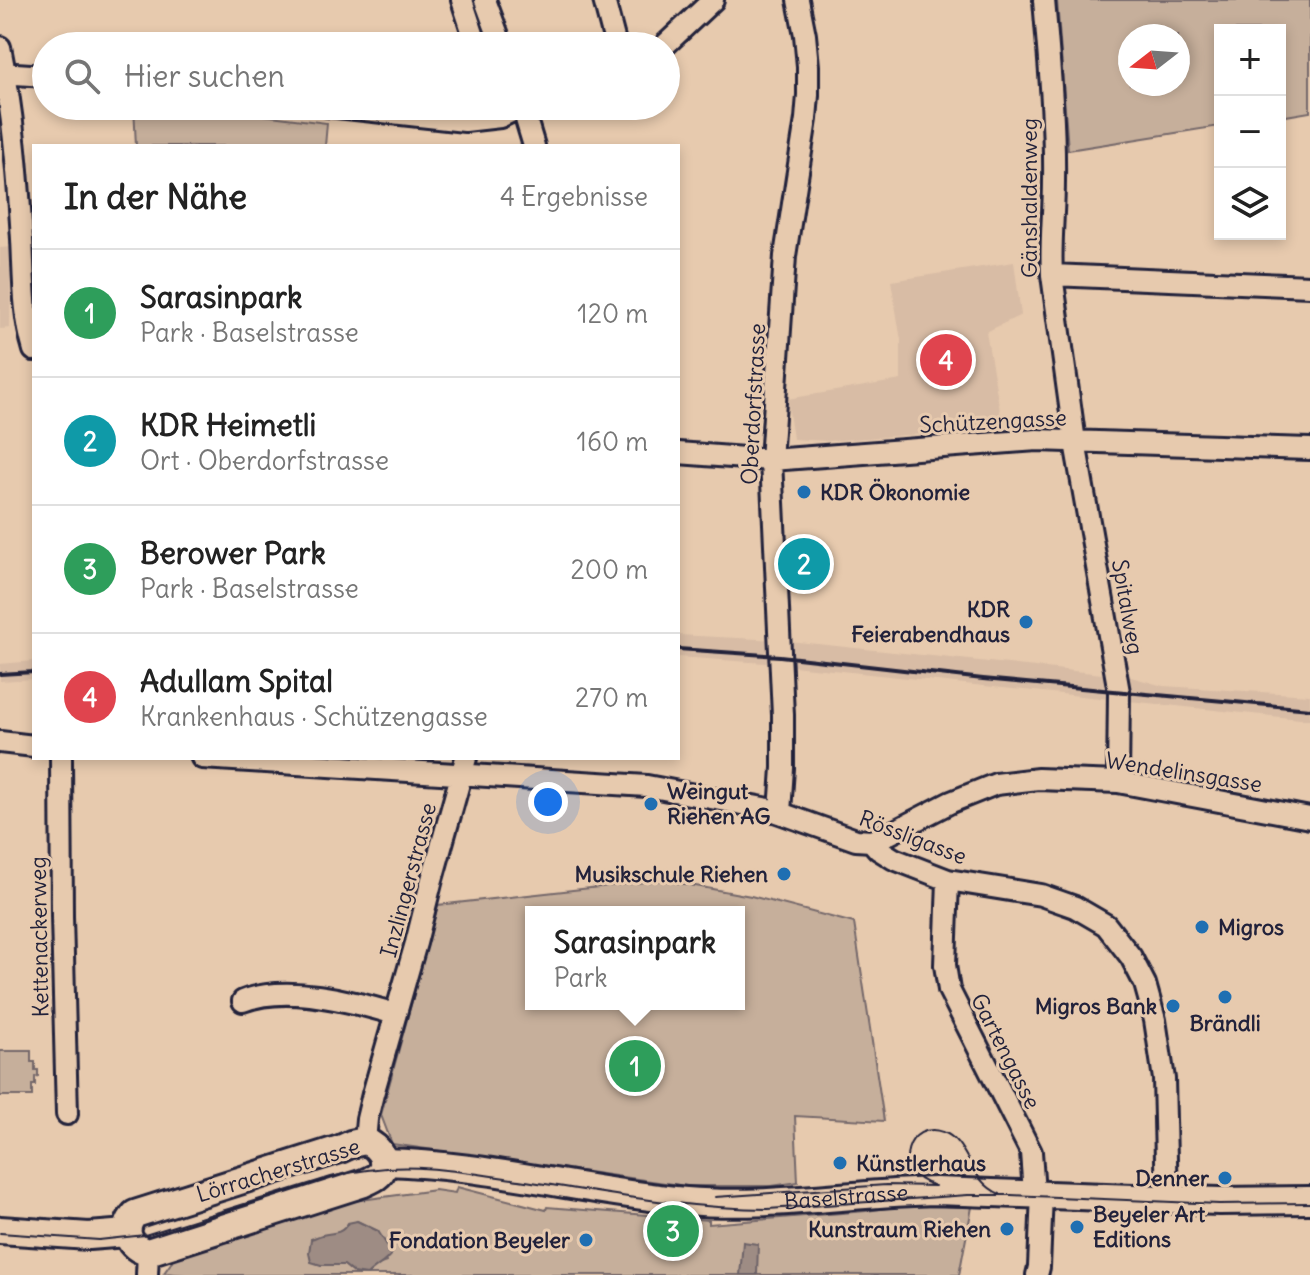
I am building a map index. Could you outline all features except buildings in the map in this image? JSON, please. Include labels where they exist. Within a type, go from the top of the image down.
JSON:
[{"type":"main road","name":"Lörracherstrasse","points":[[365,1141],[378,1149],[383,1162],[376,1178],[148,1263],[131,1244],[127,1233],[135,1214],[357,1142],[365,1141]]},
{"type":"main road","name":"Baselstrasse","points":[[383,1162],[462,1168],[709,1202],[907,1191],[1038,1193],[1167,1200],[1310,1200]]},
{"type":"main road","points":[[0,1230],[89,1236],[127,1233]]},
{"type":"street","points":[[462,0],[472,32]]},
{"type":"street","points":[[485,0],[497,32]]},
{"type":"street","points":[[604,0],[612,32]]},
{"type":"street","points":[[679,32],[713,0]]},
{"type":"street","name":"Oberdorfstrasse","points":[[780,812],[783,715],[771,460],[785,256],[808,95],[805,35],[798,0]]},
{"type":"street","name":"Gänshaldenweg","points":[[1044,0],[1054,180],[1050,255],[1075,442]]},
{"type":"street","points":[[0,47],[8,153],[25,306],[32,340]]},
{"type":"street","points":[[3,73],[32,75]]},
{"type":"street","points":[[526,120],[533,144]]},
{"type":"street","points":[[1052,275],[1310,286]]},
{"type":"street","name":"Schützengasse","points":[[680,453],[771,460],[1037,440],[1310,449]]},
{"type":"street","name":"Spitalweg","points":[[1075,442],[1119,692],[1118,782]]},
{"type":"street","points":[[0,742],[32,746]]},
{"type":"street","name":"Kettenackerweg","points":[[61,760],[67,1114]]},
{"type":"street","name":"Rössligasse","points":[[260,760],[464,767],[647,786],[780,812],[856,840],[871,841],[894,859],[948,880],[1041,895],[1075,907],[1106,925],[1131,957],[1145,984],[1164,1079],[1167,1200]]},
{"type":"street","name":"Inzlingerstrasse","points":[[365,1141],[367,1119],[464,767]]},
{"type":"street","name":"Wendelinsgasse","points":[[871,841],[996,784],[1038,779],[1118,782],[1310,818]]},
{"type":"street","name":"Gartengasse","points":[[948,880],[945,965],[949,990],[1031,1152],[1038,1193],[1037,1275]]},
{"type":"street","points":[[243,1001],[270,994],[325,997],[354,1001],[395,1014]]},
{"type":"shaded area","points":[[1057,0],[1310,0],[1310,112],[1286,116],[1286,24],[1214,24],[1214,127],[1068,150]]},
{"type":"shaded area","points":[[135,120],[303,120],[327,123],[325,144],[136,144]]},
{"type":"shaded area","points":[[11,247],[10,328],[0,329],[0,248]]},
{"type":"shaded area","points":[[1014,262],[1021,315],[986,332],[1003,428],[828,441],[793,439],[787,399],[901,380],[901,340],[891,281]]},
{"type":"shaded area","points":[[680,635],[779,640],[1131,677],[1163,686],[1310,695],[1310,720],[765,663],[680,657]]},
{"type":"shaded area","points":[[32,661],[32,679],[0,681],[0,664]]},
{"type":"shaded area","points":[[662,880],[751,896],[854,923],[884,1121],[795,1116],[798,1182],[772,1186],[686,1186],[392,1144],[381,1115],[438,905]]},
{"type":"shaded area","points":[[0,1051],[31,1051],[31,1062],[35,1062],[35,1070],[38,1070],[35,1085],[32,1085],[32,1096],[0,1096]]},
{"type":"shaded area","points":[[457,1187],[546,1210],[547,1207],[709,1220],[709,1224],[904,1206],[972,1207],[959,1275],[368,1275],[375,1266],[386,1262],[378,1231],[357,1221],[334,1235],[322,1235],[321,1265],[344,1265],[354,1273],[367,1275],[164,1273],[182,1254],[339,1203],[435,1190],[455,1193]]},
{"type":"shaded area","points":[[357,1221],[378,1231],[392,1253],[386,1260],[367,1275],[354,1273],[344,1265],[311,1262],[311,1239],[340,1231],[348,1223]]},
{"type":"shaded area","points":[[743,1242],[758,1244],[757,1275],[740,1275]]},
{"type":"tram line","points":[[933,1185],[919,1178],[907,1159],[913,1140],[931,1130],[952,1137],[981,1180],[1000,1194]]},
{"type":"tram line","points":[[0,1233],[99,1240],[145,1235],[331,1177],[402,1167],[448,1170],[643,1199],[737,1208],[768,1209],[968,1195],[1219,1204],[1310,1203]]},
{"type":"tram line","points":[[715,1197],[886,1185],[935,1186]]},
{"type":"railway","points":[[680,649],[780,656],[983,679],[1310,709]]},
{"type":"railway","points":[[0,674],[32,672]]},
{"type":"place","name":"Adullam Spital","points":[[946,360]]},
{"type":"place","name":"KDR Ökonomie","points":[[804,492]]},
{"type":"place","name":"KDR Heimetli","points":[[804,564]]},
{"type":"place","name":"KDR Feierabendhaus","points":[[1026,622]]},
{"type":"place","name":"Weingut Riehen AG","points":[[651,804]]},
{"type":"place","name":"Musikschule Riehen","points":[[784,874]]},
{"type":"place","name":"Migros","points":[[1202,927]]},
{"type":"place","name":"Brändli","points":[[1225,997]]},
{"type":"place","name":"Migros Bank","points":[[1173,1006]]},
{"type":"place","name":"Sarasinpark","points":[[635,1066]]},
{"type":"place","name":"Künstlerhaus","points":[[840,1163]]},
{"type":"place","name":"Denner","points":[[1225,1178]]},
{"type":"place","name":"Beyeler Art Editions","points":[[1077,1227]]},
{"type":"place","name":"Kunstraum Riehen","points":[[1007,1229]]},
{"type":"place","name":"Berower Park","points":[[673,1231]]},
{"type":"place","name":"Fondation Beyeler","points":[[586,1240]]}]
